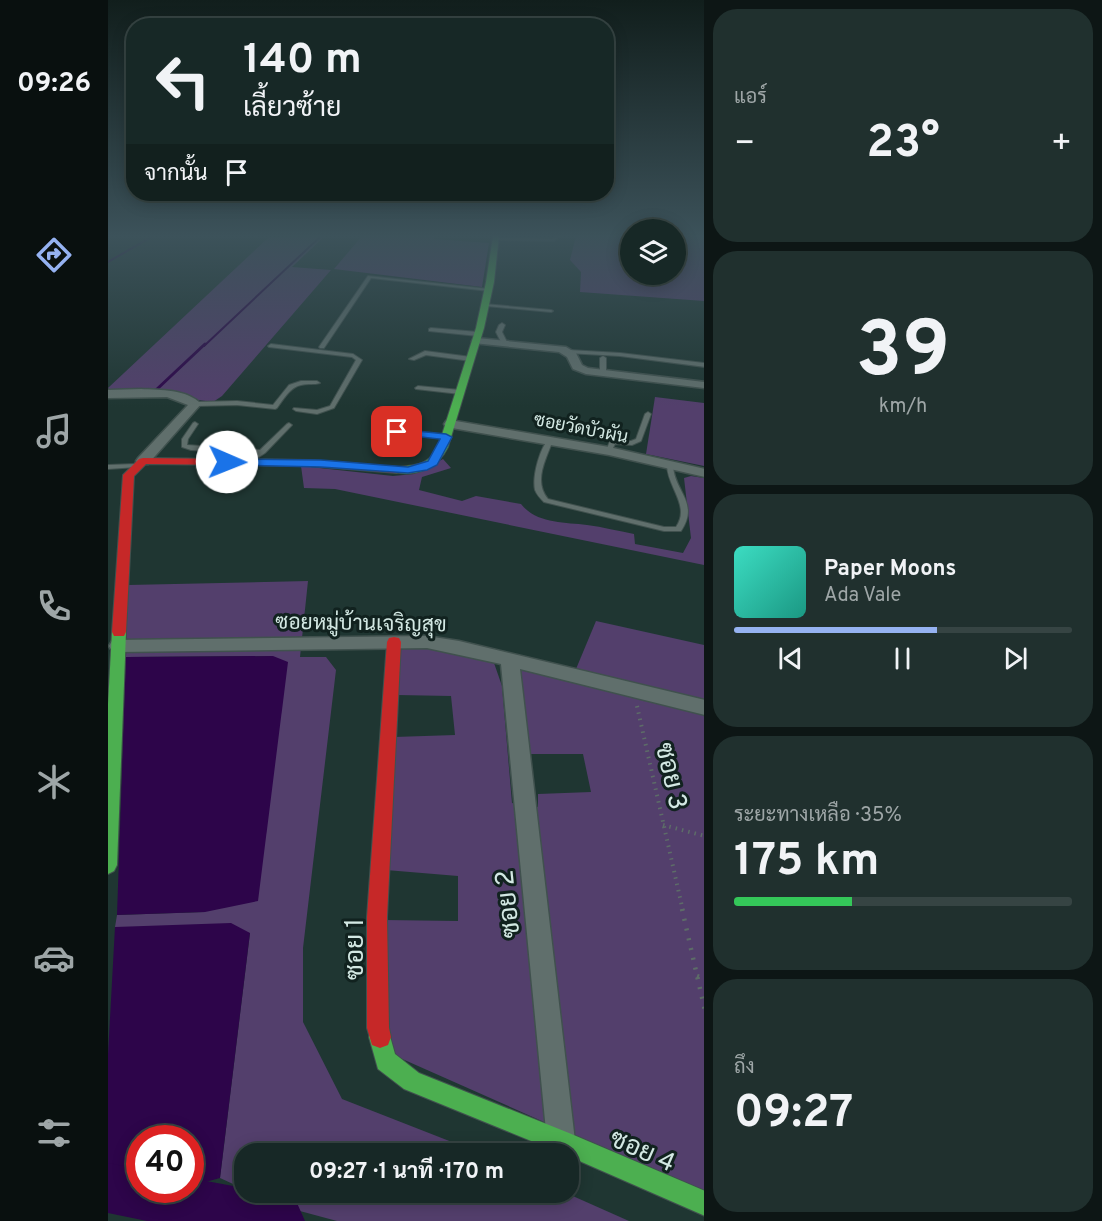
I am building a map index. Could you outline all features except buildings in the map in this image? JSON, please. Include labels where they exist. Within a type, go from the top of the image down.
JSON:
[{"type":"street","points":[[139,463],[321,463],[408,470],[423,468],[433,463],[448,430],[478,338],[488,293]]},
{"type":"street","points":[[478,338],[505,344],[569,352],[580,370],[704,384]]},
{"type":"street","points":[[108,394],[168,395],[184,397],[195,404],[139,463],[127,484],[108,865]]},
{"type":"street","name":"ซอยวัดบัวผัน","points":[[448,430],[550,440],[704,472]]},
{"type":"street","name":"ซอย 1","points":[[394,642],[377,916],[378,1028],[386,1061],[412,1081],[561,1141]]},
{"type":"street","name":"ซอยหมู่บ้านเจริญสุข","points":[[118,646],[427,642],[459,647],[704,708]]},
{"type":"street","name":"ซอย 2","points":[[510,661],[561,1141]]},
{"type":"street","name":"ซอย 4","points":[[561,1141],[704,1204]]},
{"type":"lane","points":[[322,347],[359,293]]},
{"type":"lane","points":[[486,305],[551,310]]},
{"type":"lane","points":[[502,325],[499,332],[505,344]]},
{"type":"lane","points":[[431,330],[478,338]]},
{"type":"lane","points":[[271,346],[352,356],[359,360],[332,407],[317,412],[296,409]]},
{"type":"lane","points":[[569,352],[624,354],[704,365]]},
{"type":"lane","points":[[412,359],[425,353],[471,358]]},
{"type":"lane","points":[[603,358],[603,373]]},
{"type":"lane","points":[[275,406],[292,385],[300,382],[317,383]]},
{"type":"lane","points":[[418,388],[460,392]]},
{"type":"lane","points":[[195,404],[237,403],[284,407]]},
{"type":"lane","points":[[609,451],[612,442],[632,443],[639,440],[648,414]]},
{"type":"lane","points":[[195,424],[185,439],[184,446],[263,452]]},
{"type":"lane","points":[[249,462],[263,452],[289,425]]},
{"type":"lane","points":[[397,432],[448,430]]},
{"type":"lane","points":[[550,440],[540,464],[537,486],[540,495],[546,501],[664,529],[678,529],[683,524],[685,514],[680,490],[670,476],[670,465]]},
{"type":"lane","points":[[108,467],[139,463]]},
{"type":"path","name":"ซอย 3","points":[[633,690],[704,1007]]},
{"type":"path","points":[[663,825],[704,836]]},
{"type":"path","points":[[697,976],[704,978]]},
{"type":"shaded area","points":[[209,293],[311,293],[222,396],[213,402],[198,400],[190,396],[111,391],[108,388]]},
{"type":"shaded area","points":[[594,293],[704,293],[704,301]]},
{"type":"shaded area","points":[[655,397],[704,403],[704,466],[646,454]]},
{"type":"shaded area","points":[[443,459],[451,468],[422,477],[419,490],[462,501],[476,496],[521,504],[527,511],[543,519],[634,534],[635,544],[683,553],[691,538],[684,478],[691,476],[704,478],[704,565],[335,489],[304,488],[301,466],[393,476],[414,474]]},
{"type":"shaded area","points":[[308,581],[300,657],[326,657],[336,670],[303,948],[303,1022],[342,1099],[454,1143],[234,1143],[234,1184],[220,1178],[250,933],[115,927],[117,915],[205,912],[273,656],[126,657],[128,585]]},
{"type":"shaded area","points":[[596,621],[704,645],[704,702],[576,669]]},
{"type":"shaded area","points":[[426,647],[494,663],[502,686],[512,803],[538,807],[538,794],[591,792],[583,754],[527,754],[517,676],[521,669],[704,714],[704,1193],[391,1054],[384,920],[458,921],[458,876],[386,870],[394,737],[455,735],[451,696],[397,695],[399,648]]},
{"type":"shaded area","points":[[273,656],[288,662],[258,901],[205,912],[117,915],[126,657]]},
{"type":"shaded area","points":[[231,923],[250,933],[220,1178],[204,1182],[204,1125],[126,1125],[126,1178],[108,1171],[108,1055],[115,927]]},
{"type":"shaded area","points":[[579,1199],[629,1221],[337,1221],[276,1203],[579,1203]]},
{"type":"waterway","points":[[204,346],[260,293]]},
{"type":"waterway","points":[[156,390],[205,344]]},
{"type":"waterway","points":[[108,1188],[279,1221]]},
{"type":"traffic: fast","points":[[397,470],[424,467],[435,460],[443,447],[480,328],[488,293]]},
{"type":"traffic: fast","points":[[108,865],[119,632]]},
{"type":"traffic: fast","points":[[380,1037],[386,1061],[412,1081],[561,1141],[704,1204]]},
{"type":"traffic: jam","points":[[119,632],[129,475],[143,461],[310,463],[397,470]]},
{"type":"traffic: jam","points":[[380,1037],[377,917],[394,642]]},
{"type":"route","points":[[227,462],[321,463],[408,470],[423,468],[433,463],[446,437],[397,432]]}]
